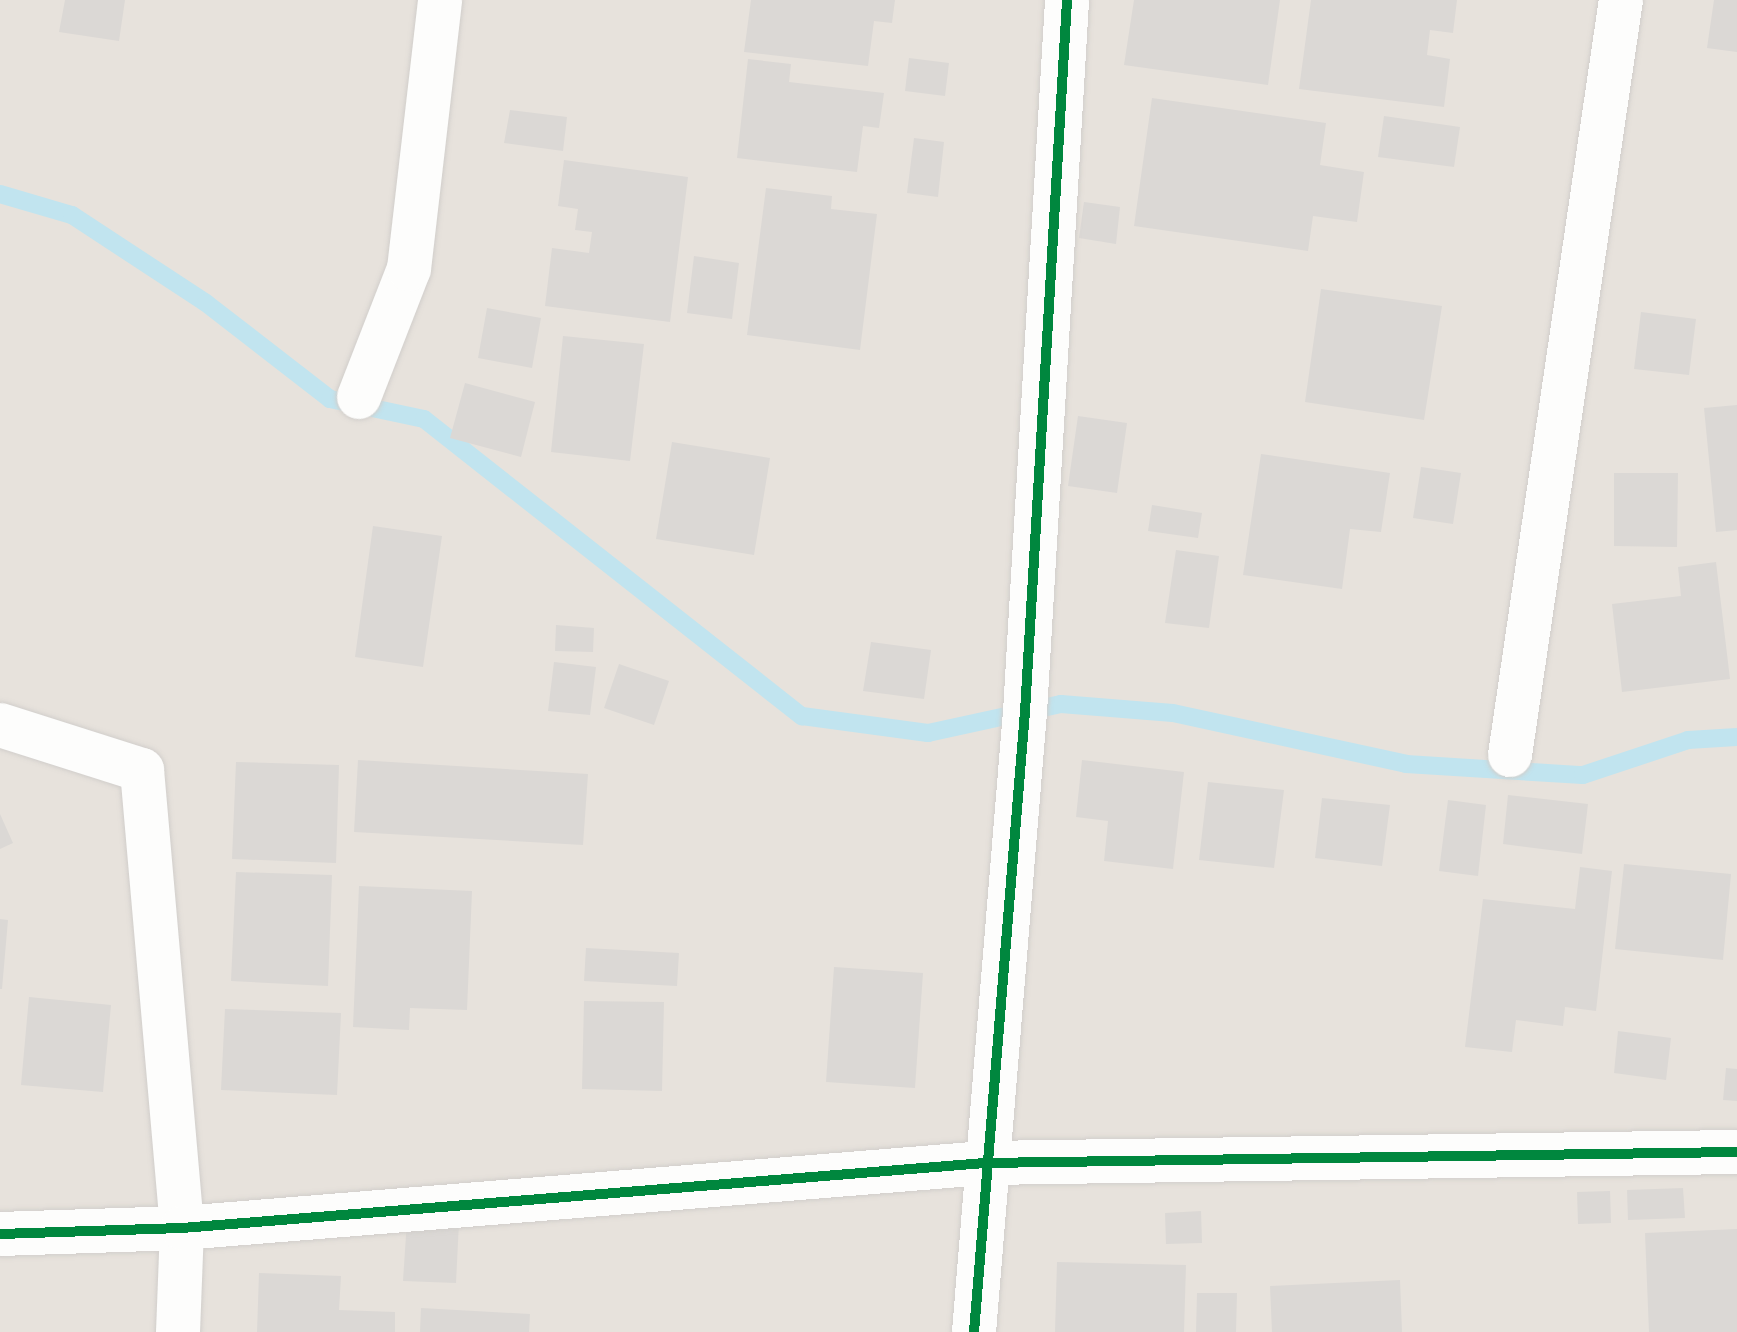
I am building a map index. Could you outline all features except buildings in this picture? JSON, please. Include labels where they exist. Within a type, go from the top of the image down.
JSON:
[{"type":"street","points":[[359,397],[409,269],[440,0]]},
{"type":"street","points":[[974,1332],[985,1163],[1025,712],[1067,0]]},
{"type":"street","points":[[1510,755],[1621,0]]},
{"type":"street","points":[[0,725],[142,770],[182,1228],[178,1332]]},
{"type":"street","points":[[0,1234],[182,1228],[985,1163],[1737,1152]]},
{"type":"shaded area","points":[[0,0],[1737,0],[1737,1332],[0,1332]]},
{"type":"waterway","points":[[0,194],[72,215],[206,303],[330,399],[424,419],[802,716],[928,733],[1061,704],[1173,713],[1406,764],[1583,775],[1688,740],[1737,737]]},
{"type":"cycle path","points":[[974,1332],[1025,712],[1067,0]]},
{"type":"cycle path","points":[[0,1234],[182,1228],[985,1163],[1737,1152]]}]
